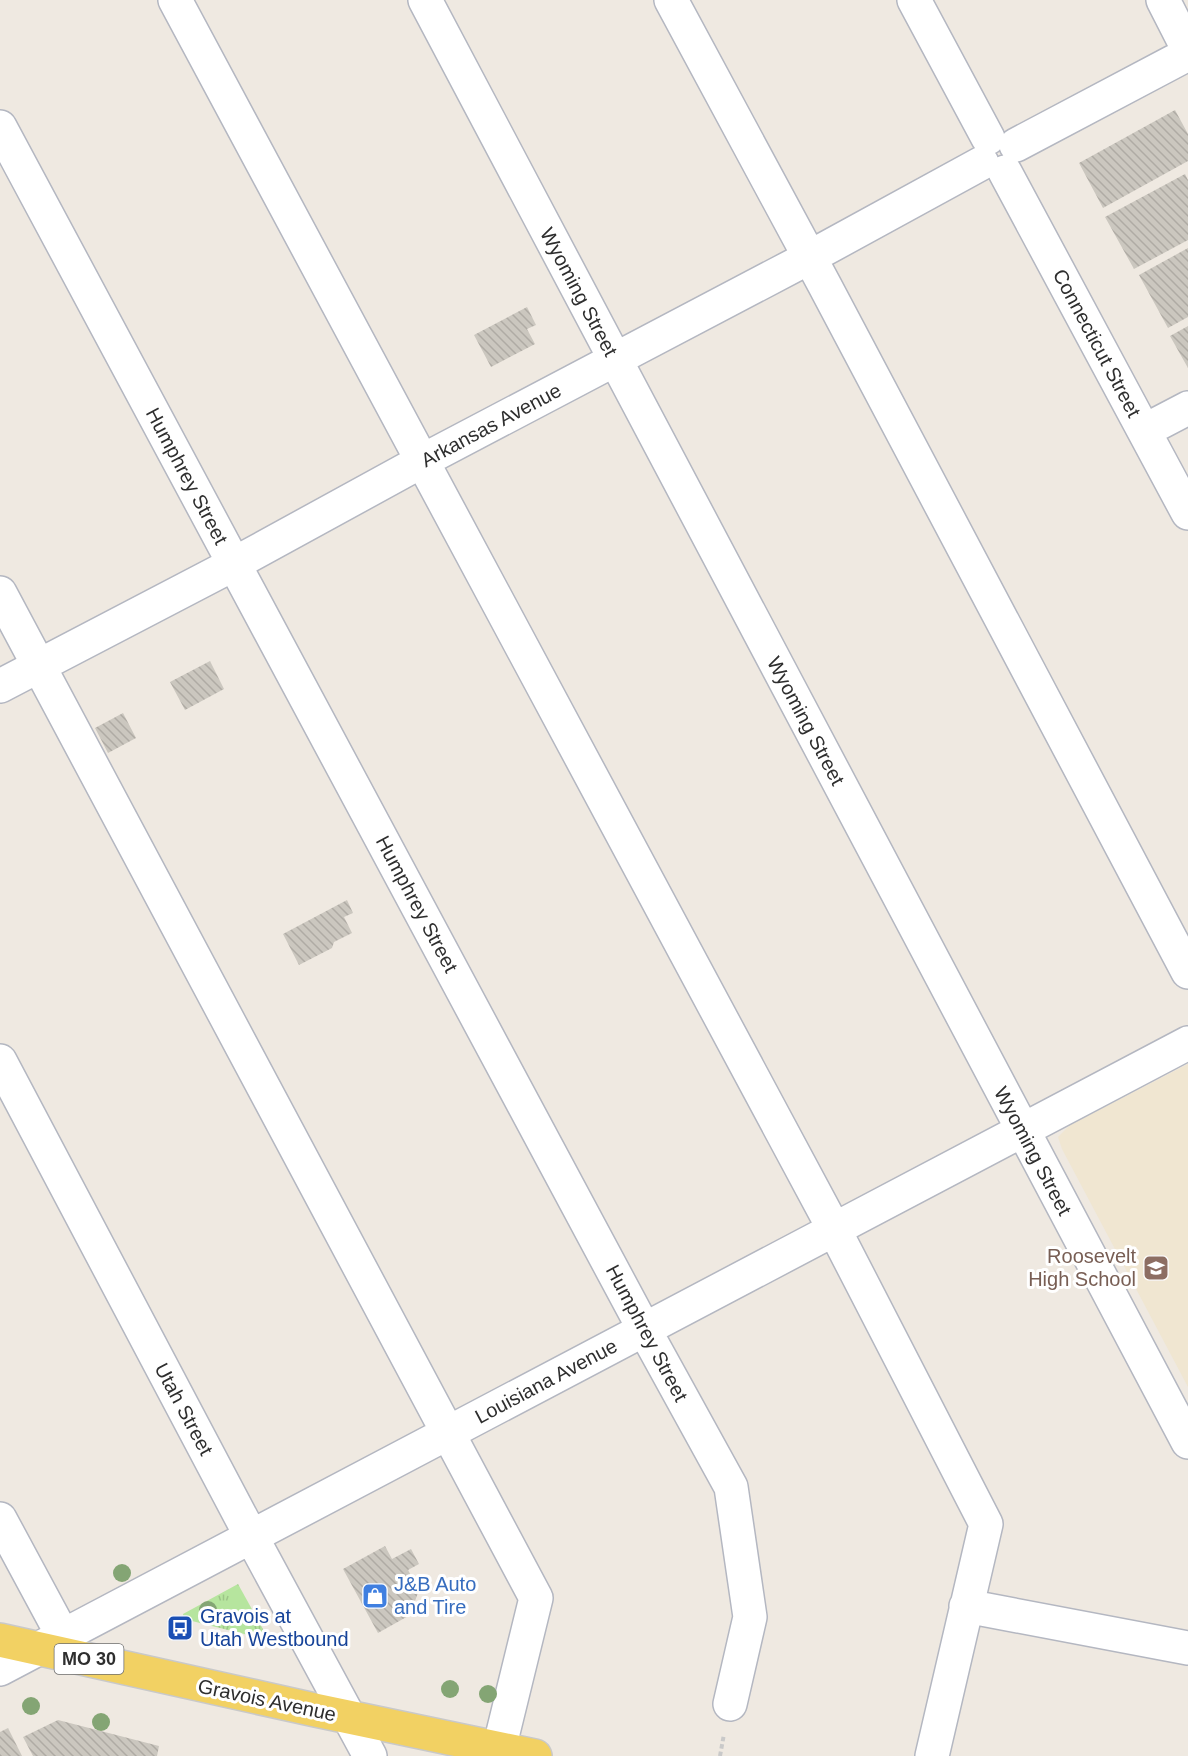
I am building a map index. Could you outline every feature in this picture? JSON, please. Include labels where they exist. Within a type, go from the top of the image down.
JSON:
[{"type":"main road","name":"Gravois Avenue","points":[[0,1640],[51,1642],[178,1680],[535,1756]]},
{"type":"street","points":[[175,0],[834,1229],[986,1524],[932,1756]]},
{"type":"street","name":"Wyoming Street","points":[[425,0],[1188,1442]]},
{"type":"street","points":[[671,0],[810,257],[1188,972]]},
{"type":"street","name":"Connecticut Street","points":[[914,0],[1188,513]]},
{"type":"street","points":[[1163,0],[1188,49]]},
{"type":"street","name":"Arkansas Avenue","points":[[0,686],[234,564],[1188,54]]},
{"type":"street","name":"Humphrey Street","points":[[0,127],[644,1329],[731,1487],[750,1617],[730,1704]]},
{"type":"street","points":[[1144,430],[1188,408]]},
{"type":"street","points":[[0,592],[536,1598],[499,1749]]},
{"type":"street","name":"Louisiana Avenue","points":[[0,1669],[1188,1043]]},
{"type":"street","name":"Utah Street","points":[[0,1061],[370,1756]]},
{"type":"street","points":[[0,1519],[51,1642]]},
{"type":"street","points":[[966,1606],[1188,1648]]},
{"type":"shaded area","name":"Roosevelt High School","points":[[1188,1064],[1188,1387],[1062,1149],[1058,1137],[1070,1125]]},
{"type":"green space","points":[[238,1584],[264,1631],[263,1636],[256,1637],[184,1619],[183,1614]]},
{"type":"building","points":[[1175,110],[1188,134],[1188,161],[1103,208],[1079,163]]},
{"type":"building","points":[[1185,174],[1188,180],[1188,240],[1134,269],[1105,217]]},
{"type":"building","points":[[1188,248],[1188,317],[1168,328],[1139,275]]},
{"type":"building","points":[[527,307],[536,325],[527,329],[535,344],[491,367],[474,335]]},
{"type":"building","points":[[1188,326],[1188,368],[1170,336]]},
{"type":"building","points":[[210,661],[224,689],[185,710],[170,682]]},
{"type":"building","points":[[123,713],[136,738],[108,753],[95,728]]},
{"type":"building","points":[[347,900],[353,913],[344,917],[352,933],[334,942],[332,948],[299,965],[283,934]]},
{"type":"building","points":[[385,1546],[392,1559],[411,1549],[419,1564],[408,1570],[419,1590],[410,1615],[378,1633],[343,1569]]},
{"type":"building","points":[[58,1720],[159,1746],[157,1756],[33,1756],[23,1737]]},
{"type":"building","points":[[8,1728],[22,1756],[0,1756],[0,1732]]},
{"type":"place","name":"Roosevelt High School","points":[[1156,1268]]},
{"type":"place","name":"J&B Auto and Tire","points":[[375,1596]]},
{"type":"place","name":"Gravois at Utah Westbound","points":[[180,1628]]}]
